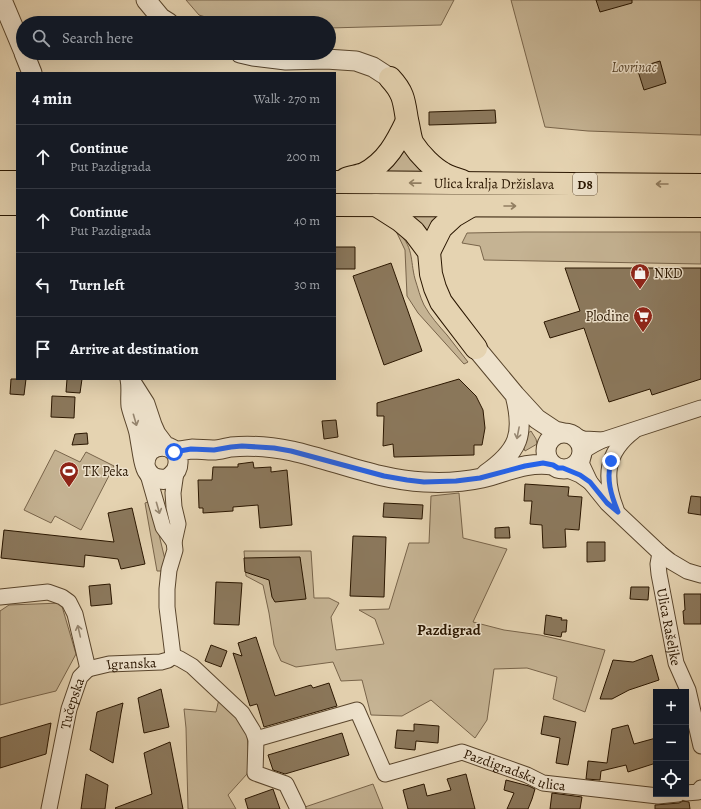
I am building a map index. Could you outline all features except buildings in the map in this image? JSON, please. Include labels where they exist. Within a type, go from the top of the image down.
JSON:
[{"type":"highway","points":[[390,78],[398,86],[402,93],[413,143],[426,160],[444,174],[468,183]]},
{"type":"highway","points":[[336,182],[364,174],[381,162],[395,145],[407,121]]},
{"type":"highway","name":"Ulica kralja Držislava","points":[[336,182],[701,185]]},
{"type":"highway","points":[[0,204],[16,204]]},
{"type":"highway","name":"Ulica kralja Držislava","points":[[336,205],[701,206]]},
{"type":"highway","points":[[376,205],[401,221],[414,232],[429,252],[431,274],[441,302],[476,348]]},
{"type":"highway","points":[[429,252],[441,228],[454,216],[472,206]]},
{"type":"street","points":[[2,0],[16,33]]},
{"type":"street","points":[[146,0],[159,16]]},
{"type":"street","points":[[27,60],[32,72]]},
{"type":"street","points":[[336,60],[356,61],[373,67],[390,78]]},
{"type":"street","points":[[476,348],[537,420],[555,431],[584,439],[603,440]]},
{"type":"street","points":[[130,380],[145,404],[156,434],[173,459],[174,507],[178,524],[174,542],[175,550],[169,570],[167,589],[167,607],[173,656],[192,666],[242,713],[256,739],[255,773],[286,784],[298,809]]},
{"type":"street","points":[[130,380],[131,407],[138,430],[146,468],[163,527],[174,542]]},
{"type":"street","points":[[480,478],[495,468],[504,459],[512,450],[518,439],[520,426],[518,405],[515,395]]},
{"type":"street","points":[[537,420],[545,438],[547,457],[558,467],[569,468],[578,461],[585,450],[603,440],[701,408]]},
{"type":"street","points":[[618,512],[610,492],[608,475],[609,468],[618,448],[624,440],[638,428]]},
{"type":"street","points":[[525,466],[541,453],[552,437],[558,434],[569,434],[579,440],[581,445],[582,465],[590,482],[607,503],[670,562],[687,571],[701,575]]},
{"type":"street","points":[[173,459],[158,446],[151,450],[147,455],[146,468],[154,478],[160,480],[167,479],[173,459],[191,449],[214,450],[242,446],[274,448],[291,451],[384,476],[424,482],[456,481],[480,478],[525,466],[543,463],[580,475],[590,482]]},
{"type":"street","name":"Ulica Rašeljke","points":[[660,553],[658,564],[659,574],[676,663],[688,690],[701,746]]},
{"type":"street","name":"Tučepska","points":[[0,597],[48,592],[62,597],[69,602],[75,614],[88,669],[80,677],[69,709],[49,809]]},
{"type":"street","name":"Igranska","points":[[88,669],[109,664],[161,662],[168,660],[173,656]]},
{"type":"street","name":"Pazdigradska ulica","points":[[256,739],[357,710],[385,774],[462,752],[527,775],[543,783],[653,795]]},
{"type":"street","points":[[689,793],[698,792],[701,788]]},
{"type":"green space","points":[[186,0],[454,0],[441,25],[336,28],[336,16],[199,15]]},
{"type":"green space","name":"Lovrinac","points":[[511,0],[701,0],[701,135],[588,131],[545,127]]},
{"type":"green space","points":[[404,148],[428,172],[381,172]]},
{"type":"green space","points":[[412,215],[438,215],[439,218],[429,235],[411,218]]},
{"type":"green space","points":[[396,231],[402,236],[409,247],[415,279],[424,305],[468,362],[464,364],[418,313],[407,296],[405,250]]},
{"type":"green space","points":[[701,232],[701,264],[484,260],[480,246],[462,243],[467,233]]},
{"type":"green space","points":[[531,431],[537,444],[525,451],[523,446],[528,433]]},
{"type":"green space","name":"TK Peka","points":[[55,450],[80,462],[86,452],[114,466],[81,530],[55,516],[51,523],[24,510]]},
{"type":"green space","points":[[459,493],[463,538],[507,549],[473,622],[504,630],[540,635],[605,650],[585,712],[553,699],[557,677],[527,668],[494,669],[487,720],[475,738],[431,700],[402,716],[371,715],[362,680],[341,681],[333,662],[296,667],[281,661],[274,645],[263,585],[246,576],[244,551],[311,551],[314,598],[329,598],[339,603],[331,617],[336,650],[384,644],[375,619],[359,610],[389,609],[409,543],[429,543],[431,496]]},
{"type":"green space","points":[[151,501],[167,568],[163,571],[157,571],[145,503]]},
{"type":"green space","points":[[61,603],[76,654],[56,691],[0,705],[0,611],[9,605]]},
{"type":"green space","points":[[219,699],[237,716],[247,734],[249,762],[247,774],[228,795],[236,809],[188,809],[186,728],[184,709],[216,712]]},
{"type":"green space","points":[[373,784],[383,809],[305,809],[305,807]]},
{"type":"place","name":"NKD","points":[[640,290]]},
{"type":"place","name":"Plodine","points":[[643,333]]},
{"type":"place","name":"TK Peka","points":[[69,488]]},
{"type":"district","name":"Pazdigrad","points":[[449,630]]},
{"type":"route","points":[[174,452],[191,449],[214,450],[242,446],[274,448],[291,451],[384,476],[424,482],[456,481],[480,478],[525,466],[543,463],[553,465],[558,468],[563,468],[580,475],[590,482],[607,503],[618,512],[610,492],[608,475],[611,461]]}]
